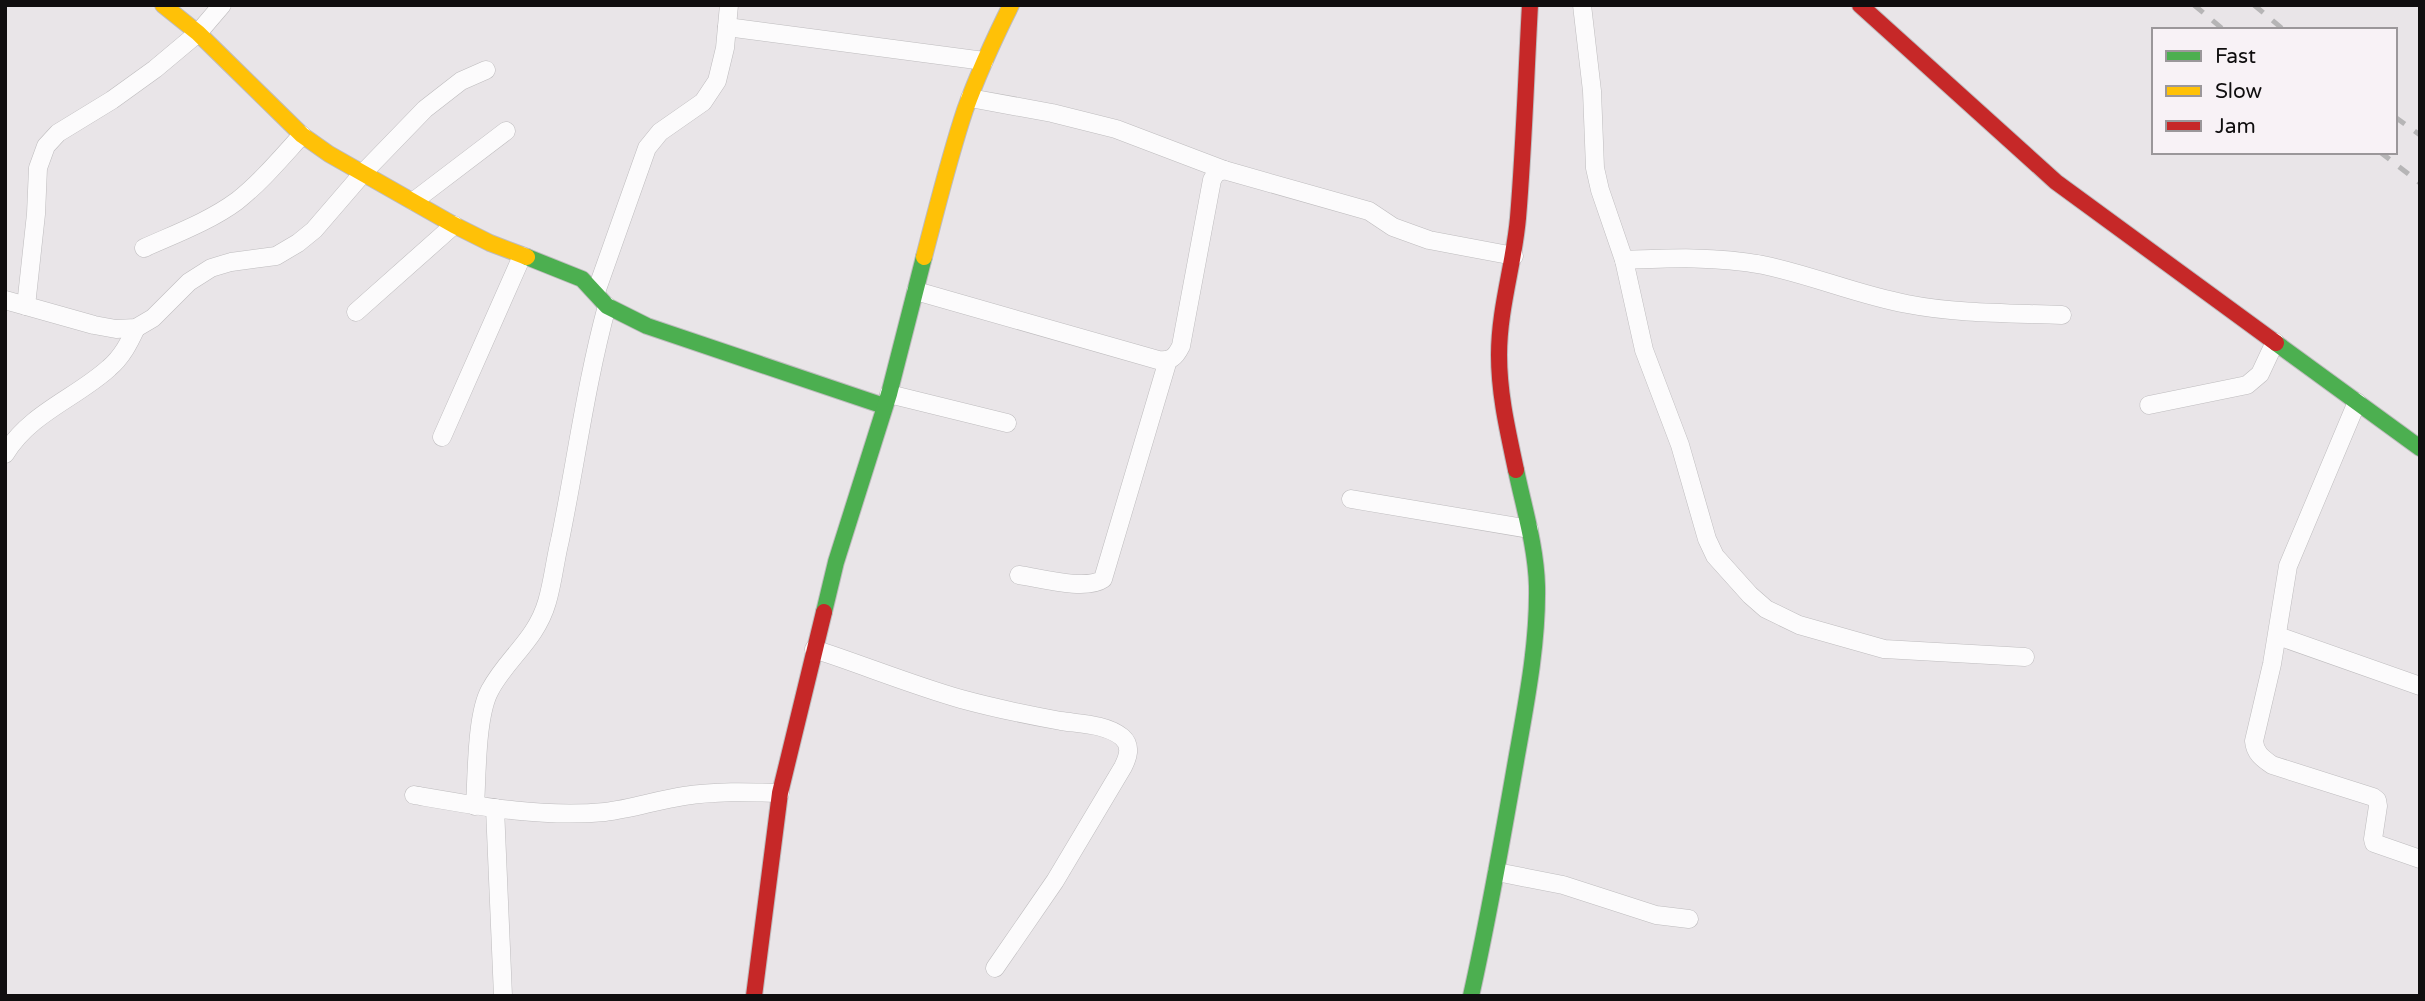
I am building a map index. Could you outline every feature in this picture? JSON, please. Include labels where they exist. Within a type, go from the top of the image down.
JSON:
[{"type":"street","points":[[163,5],[198,33],[302,135],[329,154],[454,225],[522,256],[582,279],[601,299],[646,326],[886,400],[1007,423]]},
{"type":"street","points":[[26,306],[34,236],[37,168],[46,146],[58,133],[155,69],[198,33],[222,5]]},
{"type":"street","points":[[475,806],[482,719],[488,694],[503,667],[521,650],[537,628],[547,602],[575,465],[601,299],[647,148],[660,132],[703,102],[716,81],[725,48],[729,5]]},
{"type":"street","points":[[754,996],[780,793],[836,562],[886,400],[948,165],[984,61],[1011,5]]},
{"type":"street","points":[[1471,996],[1497,872],[1529,685],[1536,625],[1537,583],[1529,529],[1501,401],[1499,353],[1503,305],[1514,256],[1518,214],[1530,5]]},
{"type":"street","points":[[1582,5],[1592,91],[1595,168],[1600,190],[1625,260],[1644,350],[1679,445],[1707,539],[1715,556],[1749,595],[1766,609],[1799,625],[1884,649],[2025,657]]},
{"type":"street","points":[[1860,5],[2056,182],[2420,448]]},
{"type":"street","points":[[727,27],[984,61]]},
{"type":"street","points":[[5,300],[94,325],[116,329],[136,328],[153,318],[189,282],[211,268],[231,262],[276,256],[298,243],[314,230],[364,172],[425,109],[461,81],[486,70]]},
{"type":"street","points":[[970,98],[1052,113],[1116,129],[1224,170],[1369,211],[1393,227],[1420,238],[1514,256]]},
{"type":"street","points":[[414,201],[506,131]]},
{"type":"street","points":[[144,248],[235,202],[271,171],[302,135]]},
{"type":"street","points":[[916,291],[1158,360],[1168,360],[1175,357],[1181,346],[1212,180],[1216,173],[1224,170]]},
{"type":"street","points":[[356,312],[454,225]]},
{"type":"street","points":[[443,437],[522,256]]},
{"type":"street","points":[[1625,260],[1731,260],[1784,270],[1850,291],[1911,305],[1965,312],[2062,315]]},
{"type":"street","points":[[7,449],[54,405],[111,367],[127,347],[136,328]]},
{"type":"street","points":[[2149,405],[2247,385],[2260,374],[2274,342]]},
{"type":"street","points":[[1019,575],[1084,584],[1095,584],[1102,579],[1168,360]]},
{"type":"street","points":[[2357,402],[2288,566],[2278,636],[2254,741],[2255,749],[2261,758],[2272,765],[2373,797],[2378,806],[2372,839],[2374,843],[2420,859]]},
{"type":"street","points":[[1351,499],[1529,529]]},
{"type":"street","points":[[2278,636],[2420,686]]},
{"type":"street","points":[[814,649],[961,699],[1097,726],[1124,738],[1128,755],[1123,767],[1055,881],[995,968]]},
{"type":"street","points":[[415,795],[475,806],[551,815],[607,812],[681,796],[709,793],[780,793]]},
{"type":"street","points":[[495,808],[503,996]]},
{"type":"street","points":[[1497,872],[1563,885],[1656,915],[1689,919]]},
{"type":"railway","points":[[2194,5],[2222,28]]},
{"type":"railway","points":[[2254,5],[2282,28]]},
{"type":"railway","points":[[2397,118],[2420,135]]},
{"type":"railway","points":[[2383,154],[2420,183]]},
{"type":"traffic: fast","points":[[527,257],[582,279],[607,306],[647,326],[884,406]]},
{"type":"traffic: fast","points":[[824,612],[836,562],[889,394],[924,257]]},
{"type":"traffic: fast","points":[[2276,343],[2420,448]]},
{"type":"traffic: fast","points":[[1471,996],[1528,692],[1536,628],[1537,586],[1534,557],[1516,470]]},
{"type":"traffic: slow","points":[[163,5],[198,33],[302,135],[329,154],[454,225],[527,257]]},
{"type":"traffic: slow","points":[[924,257],[965,110],[1011,5]]},
{"type":"traffic: jam","points":[[1516,470],[1502,399],[1499,355],[1501,320],[1518,218],[1530,5]]},
{"type":"traffic: jam","points":[[1860,5],[2056,182],[2276,343]]},
{"type":"traffic: jam","points":[[754,996],[780,793],[824,612]]}]
